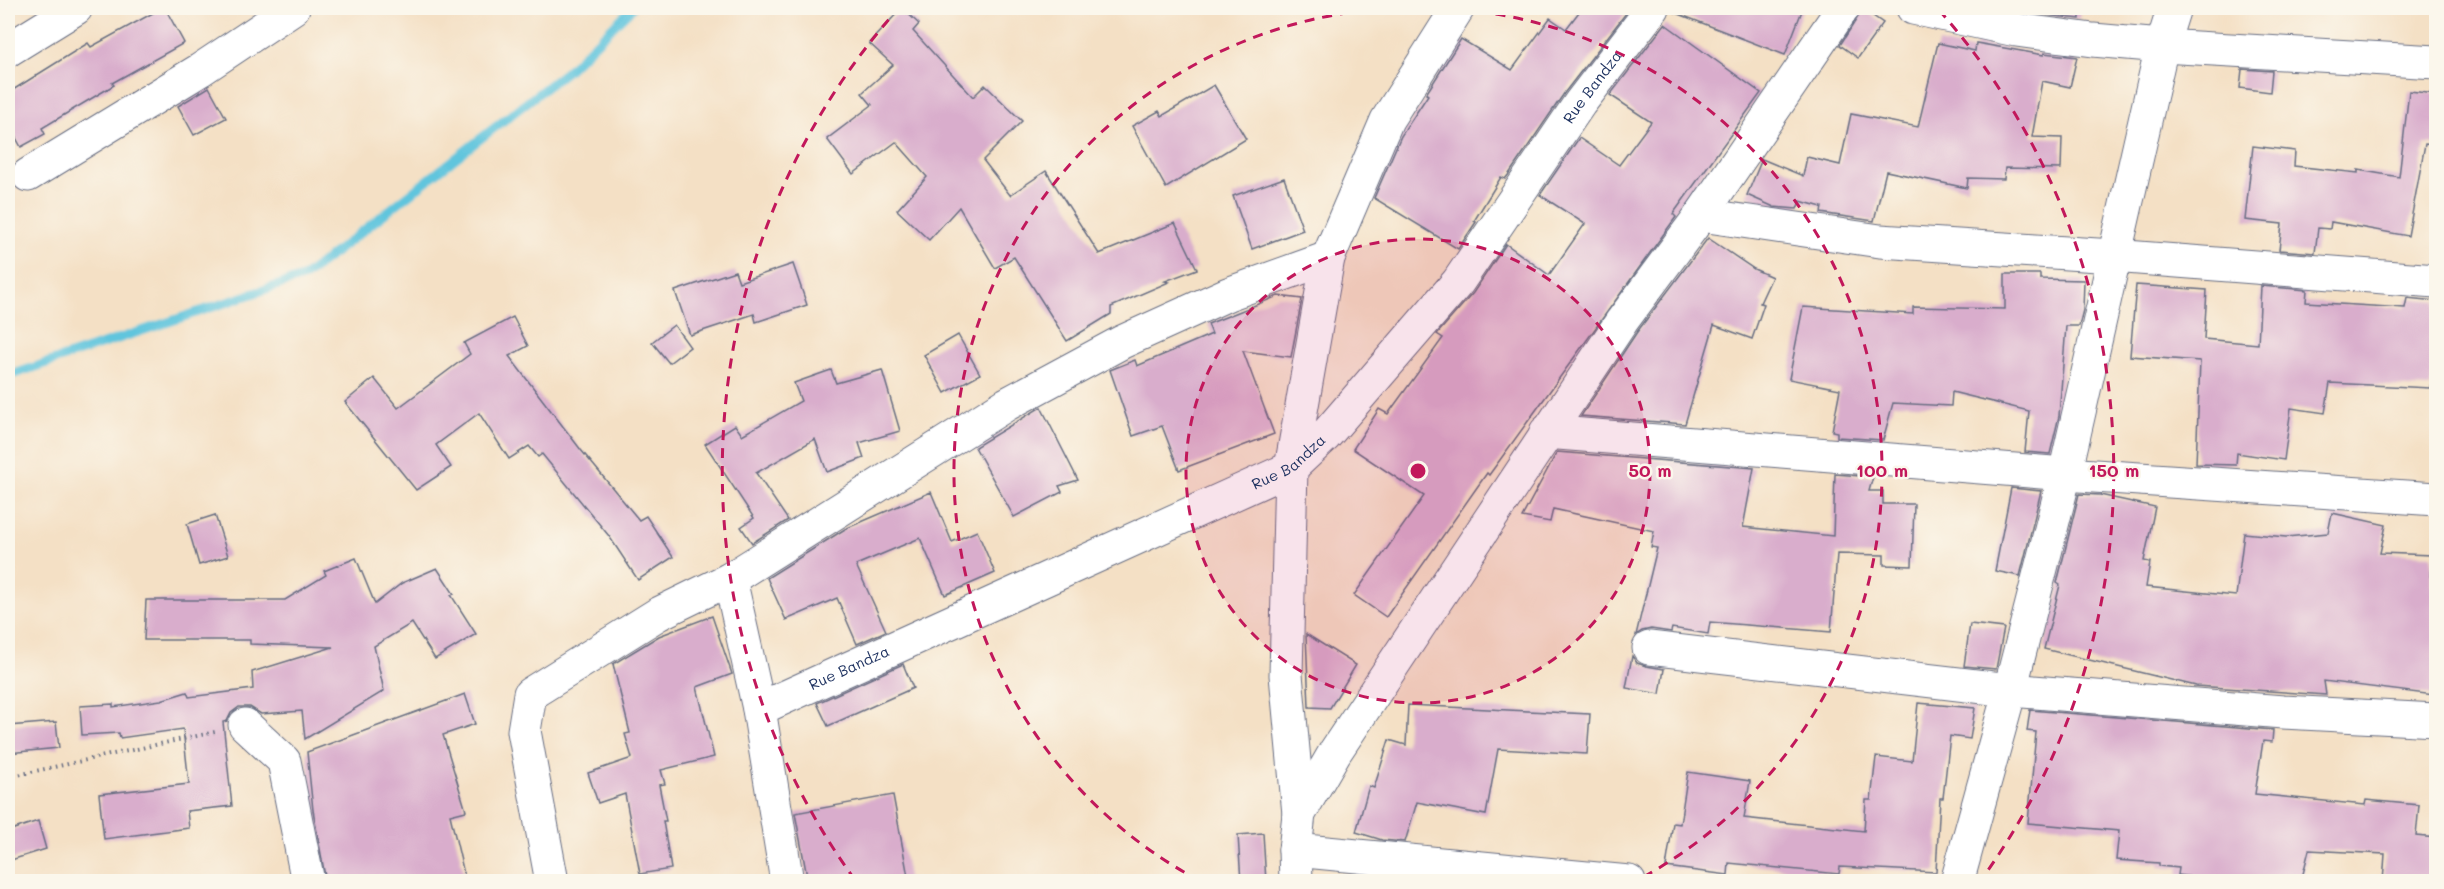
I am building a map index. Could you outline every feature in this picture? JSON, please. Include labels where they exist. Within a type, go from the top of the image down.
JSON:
[{"type":"street","points":[[8,50],[76,8]]},
{"type":"street","points":[[28,175],[200,70],[293,8]]},
{"type":"street","points":[[1458,8],[1387,120],[1328,258],[1291,468],[1286,675],[1299,814],[1296,866],[1629,882]]},
{"type":"street","name":"Rue Bandza","points":[[759,709],[1291,468],[1325,436],[1458,282],[1580,103],[1653,8]]},
{"type":"street","points":[[1299,814],[1335,752],[1546,432],[1622,321],[1701,215],[1843,8]]},
{"type":"street","points":[[1913,8],[2016,30],[2162,46],[2436,62]]},
{"type":"street","points":[[1957,882],[2010,690],[2065,474],[2162,46],[2174,8]]},
{"type":"street","points":[[1701,215],[1880,241],[2114,256],[2436,281]]},
{"type":"street","points":[[552,882],[524,731],[530,694],[658,614],[730,579],[1007,404],[1122,342],[1228,294],[1328,258]]},
{"type":"street","points":[[1546,432],[2065,474],[2436,499]]},
{"type":"street","points":[[730,579],[759,709],[787,882]]},
{"type":"street","points":[[1649,648],[2010,690],[2283,712],[2436,720]]},
{"type":"street","points":[[245,725],[284,760],[308,882]]},
{"type":"path","points":[[8,777],[245,725]]},
{"type":"building","points":[[165,8],[184,43],[112,83],[114,85],[42,128],[45,134],[21,147],[8,123],[8,93],[88,43],[91,47]]},
{"type":"building","points":[[902,8],[919,24],[913,31],[973,97],[985,85],[1022,121],[983,160],[1010,195],[1046,171],[1099,254],[1175,223],[1197,269],[1165,281],[1169,282],[1111,307],[1111,314],[1067,341],[1014,257],[995,268],[959,207],[929,240],[897,210],[927,177],[896,142],[853,174],[827,139],[872,105],[862,93],[893,65],[869,43]]},
{"type":"building","points":[[1582,8],[1630,8],[1565,92],[1509,174],[1505,179],[1501,177],[1458,249],[1374,198],[1401,136],[1461,39],[1512,70],[1550,18],[1566,29]]},
{"type":"building","points":[[1671,8],[1803,8],[1785,55],[1671,11]]},
{"type":"building","points":[[2047,8],[2080,8],[2080,19],[2047,15]]},
{"type":"building","points":[[1863,9],[1883,23],[1858,58],[1840,45]]},
{"type":"building","points":[[1665,24],[1761,93],[1673,214],[1676,217],[1489,475],[1487,473],[1386,617],[1354,595],[1424,496],[1353,449],[1379,409],[1388,414],[1443,338],[1437,334],[1473,293],[1506,244],[1549,275],[1585,224],[1540,195],[1579,138],[1619,165],[1651,122],[1610,95]]},
{"type":"building","points":[[1938,43],[1975,51],[1976,43],[2044,55],[2044,53],[2077,57],[2070,87],[2042,81],[2032,137],[2062,138],[2061,169],[2005,168],[2004,179],[1968,178],[1967,188],[1886,171],[1874,221],[1821,213],[1822,207],[1800,201],[1797,209],[1774,207],[1747,195],[1762,159],[1803,176],[1807,157],[1840,165],[1851,114],[1918,127]]},
{"type":"building","points":[[2242,69],[2272,71],[2270,92],[2240,88]]},
{"type":"building","points":[[1214,85],[1246,139],[1166,188],[1132,126],[1159,111],[1162,116]]},
{"type":"building","points":[[209,87],[226,118],[194,135],[178,106]]},
{"type":"building","points":[[2409,91],[2436,94],[2436,145],[2425,144],[2408,236],[2331,222],[2330,229],[2318,228],[2315,253],[2279,250],[2282,224],[2245,220],[2253,146],[2295,151],[2294,166],[2358,173],[2358,170],[2399,177]]},
{"type":"building","points":[[1284,178],[1303,230],[1252,249],[1233,196]]},
{"type":"building","points":[[1708,238],[1754,269],[1772,277],[1760,303],[1764,304],[1752,339],[1714,325],[1685,424],[1581,416],[1637,332]]},
{"type":"building","points":[[793,264],[807,305],[756,322],[754,314],[690,335],[675,291],[735,271],[739,282]]},
{"type":"building","points":[[2005,274],[2040,274],[2040,279],[2084,280],[2083,310],[2079,326],[2066,326],[2059,416],[2050,454],[2025,452],[2029,411],[1952,392],[1951,406],[1893,403],[1883,440],[1837,437],[1837,432],[1832,431],[1840,389],[1789,379],[1803,307],[1913,314],[1913,307],[2005,309]]},
{"type":"building","points":[[2136,285],[2207,290],[2204,339],[2258,344],[2261,286],[2307,290],[2306,302],[2405,308],[2407,298],[2436,301],[2436,353],[2430,388],[2330,383],[2325,413],[2291,408],[2284,460],[2237,453],[2236,465],[2196,464],[2200,361],[2130,356]]},
{"type":"building","points":[[1278,296],[1302,299],[1291,357],[1243,351],[1274,434],[1179,470],[1162,426],[1133,436],[1110,370],[1135,360],[1137,366],[1212,334],[1208,324]]},
{"type":"building","points":[[513,317],[528,346],[509,356],[581,450],[639,520],[646,516],[673,557],[638,580],[609,536],[542,454],[538,457],[529,446],[509,459],[479,413],[436,445],[451,467],[416,490],[345,402],[374,378],[398,408],[470,354],[464,343]]},
{"type":"building","points":[[674,325],[690,347],[669,363],[652,342]]},
{"type":"building","points":[[958,335],[980,374],[945,393],[924,355]]},
{"type":"building","points":[[831,370],[836,383],[882,370],[900,431],[859,443],[864,458],[827,472],[815,439],[756,473],[788,520],[752,543],[741,527],[754,518],[705,444],[735,425],[742,435],[801,401],[794,383]]},
{"type":"building","points":[[1041,407],[1078,480],[1059,486],[1062,492],[1014,517],[975,447]]},
{"type":"building","points":[[1557,452],[1754,468],[1743,527],[1833,536],[1835,474],[1873,477],[1869,491],[1883,491],[1883,504],[1914,504],[1912,566],[1884,565],[1884,555],[1837,554],[1831,632],[1710,622],[1708,634],[1672,628],[1671,632],[1651,629],[1636,635],[1657,548],[1651,547],[1654,531],[1553,509],[1550,522],[1522,517]]},
{"type":"building","points":[[2011,488],[2041,491],[2020,576],[1995,571]]},
{"type":"building","points":[[931,492],[952,542],[977,531],[995,573],[945,595],[920,538],[856,565],[886,631],[857,644],[837,598],[786,620],[767,578],[845,529]]},
{"type":"building","points":[[2079,494],[2100,495],[2155,507],[2144,561],[2150,562],[2146,587],[2236,596],[2244,533],[2286,537],[2328,533],[2332,513],[2386,525],[2380,553],[2432,555],[2431,585],[2436,586],[2434,695],[2324,681],[2326,695],[2196,686],[2044,649],[2060,585],[2057,583]]},
{"type":"building","points":[[215,515],[228,556],[199,565],[187,524]]},
{"type":"building","points":[[356,558],[375,604],[402,583],[437,568],[476,634],[435,659],[412,623],[374,646],[384,691],[305,739],[302,711],[261,714],[250,707],[239,707],[231,713],[227,721],[223,722],[232,806],[187,811],[189,828],[104,839],[99,794],[189,784],[183,729],[120,738],[119,733],[82,735],[80,706],[113,704],[113,707],[161,700],[187,692],[189,697],[253,689],[252,672],[333,647],[250,644],[250,640],[144,640],[146,600],[285,600],[326,575],[324,571]]},
{"type":"building","points":[[712,616],[732,674],[697,687],[714,757],[661,770],[665,784],[659,785],[666,821],[663,821],[671,869],[640,874],[625,794],[598,803],[588,773],[632,758],[625,734],[630,733],[613,664],[659,636]]},
{"type":"building","points":[[1970,624],[2004,628],[1996,669],[1964,666]]},
{"type":"building","points":[[1306,634],[1356,665],[1330,708],[1309,707]]},
{"type":"building","points":[[1632,656],[1637,663],[1664,669],[1660,694],[1626,688]]},
{"type":"building","points":[[903,664],[913,688],[828,726],[817,703]]},
{"type":"building","points":[[465,694],[475,724],[443,735],[466,811],[450,815],[466,882],[326,882],[313,810],[307,752]]},
{"type":"building","points":[[1918,703],[1975,708],[1970,739],[1950,736],[1943,798],[1940,798],[1936,872],[1840,867],[1839,874],[1729,863],[1728,875],[1666,867],[1673,823],[1680,824],[1688,772],[1750,781],[1744,818],[1864,831],[1866,800],[1871,800],[1876,757],[1912,761]]},
{"type":"building","points":[[1408,705],[1590,714],[1587,754],[1498,749],[1486,815],[1417,802],[1405,842],[1382,840],[1356,832],[1369,786],[1374,788],[1389,740],[1406,745]]},
{"type":"building","points":[[2030,710],[2273,730],[2272,742],[2263,741],[2255,794],[2365,805],[2366,800],[2419,805],[2416,836],[2436,838],[2436,882],[2383,882],[2385,854],[2309,850],[2301,882],[2228,882],[2178,875],[2179,868],[2159,866],[2159,863],[2116,860],[2119,831],[2028,823],[2036,732],[2027,731]]},
{"type":"building","points":[[56,722],[59,748],[8,753],[8,726]]},
{"type":"building","points":[[893,795],[909,882],[808,882],[795,813]]},
{"type":"building","points":[[38,821],[46,849],[8,861],[8,831]]},
{"type":"building","points":[[1263,833],[1266,882],[1241,882],[1238,835]]},
{"type":"waterway","points":[[8,376],[305,276],[567,71],[632,8]]}]
